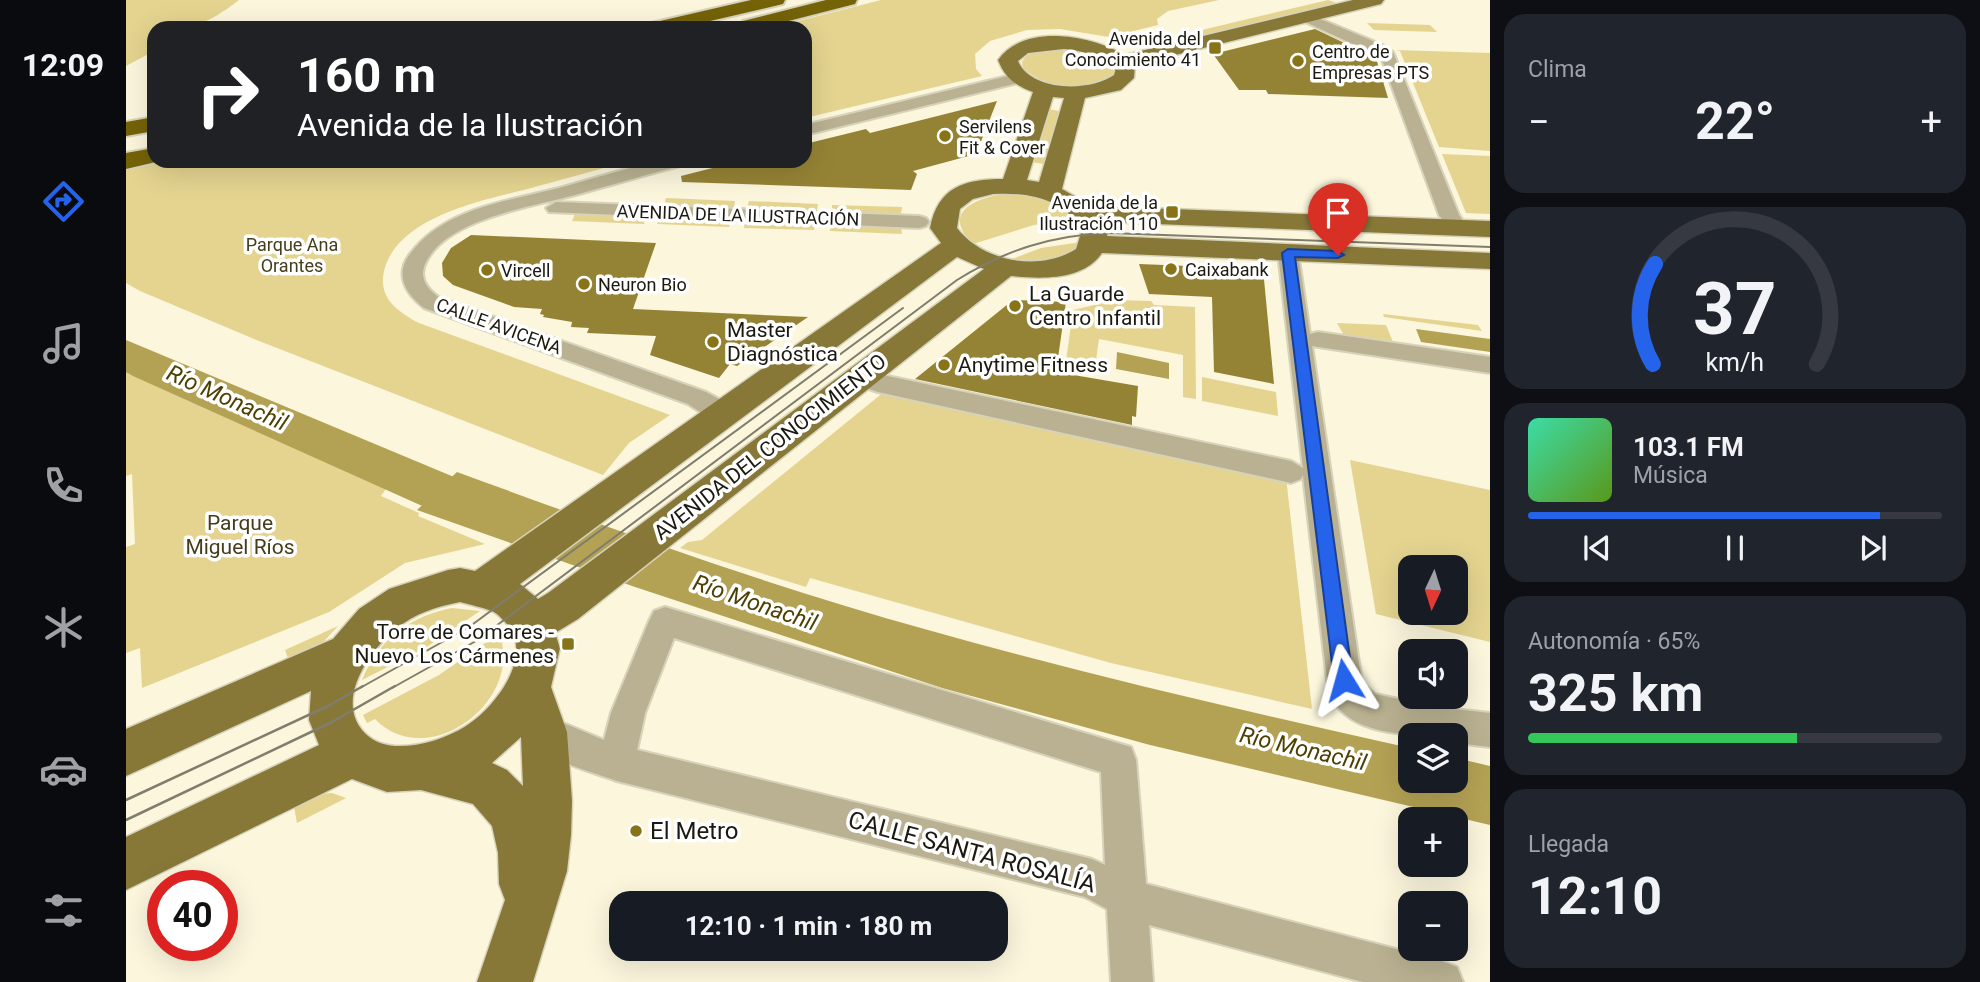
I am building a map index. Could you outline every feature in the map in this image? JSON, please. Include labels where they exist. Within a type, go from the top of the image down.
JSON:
[{"type":"highway","points":[[684,21],[776,0]]},
{"type":"highway","points":[[765,21],[848,0]]},
{"type":"highway","points":[[126,117],[147,114]]},
{"type":"highway","points":[[126,129],[147,125]]},
{"type":"highway","points":[[126,148],[147,144]]},
{"type":"highway","points":[[126,161],[147,156]]},
{"type":"main road","points":[[1101,51],[1312,8],[1375,0]]},
{"type":"main road","points":[[1121,62],[1312,8]]},
{"type":"main road","points":[[1058,43],[1101,51],[1121,62],[1126,67],[1124,78],[1120,82],[1103,90],[1076,93],[1044,88],[1020,78],[1011,70],[1009,60],[1015,52],[1026,46],[1058,43]]},
{"type":"main road","points":[[1013,186],[1041,105],[1044,88]]},
{"type":"main road","points":[[1049,192],[1076,93]]},
{"type":"main road","points":[[1013,186],[1049,192],[1070,202],[1086,214],[1095,230],[1093,244],[1082,257],[1061,267],[1034,270],[1005,267],[979,260],[949,238],[943,222],[949,205],[956,198],[976,189],[1013,186]]},
{"type":"main road","points":[[1086,214],[1490,229]]},
{"type":"main road","points":[[1093,244],[1490,261]]},
{"type":"main road","points":[[526,920],[523,848],[516,816],[498,794],[476,780],[427,769],[385,770],[352,754],[340,739],[332,722],[330,705],[335,679],[346,654],[374,621],[410,598],[435,589],[498,576],[956,245]]},
{"type":"main road","name":"AVENIDA DEL CONOCIMIENTO","points":[[548,615],[658,534],[1005,267]]},
{"type":"main road","points":[[498,576],[512,598],[522,607],[548,615],[539,654],[537,711],[548,802],[546,835],[541,871],[505,982]]},
{"type":"main road","points":[[126,753],[346,654]]},
{"type":"main road","points":[[427,769],[471,752],[507,723],[537,711]]},
{"type":"main road","points":[[126,864],[352,754]]},
{"type":"street","points":[[1312,8],[1388,55],[1449,215],[1458,228]]},
{"type":"street","points":[[812,128],[1020,78]]},
{"type":"street","name":"CALLE AVICENA","points":[[653,168],[461,222],[425,245],[411,276],[414,287],[432,303],[697,398],[723,413]]},
{"type":"street","name":"AVENIDA DE LA ILUSTRACIÓN","points":[[556,208],[919,222]]},
{"type":"street","points":[[1288,253],[1303,474],[1349,694],[1366,709],[1437,724],[1490,730]]},
{"type":"street","points":[[1318,340],[1490,365]]},
{"type":"street","points":[[878,383],[1303,474]]},
{"type":"street","points":[[619,751],[628,713],[665,621],[1118,760],[1132,982]]},
{"type":"street","name":"CALLE SANTA ROSALÍA","points":[[537,711],[559,741],[617,763],[1092,879],[1128,899],[1442,982]]},
{"type":"green space","points":[[126,0],[239,0],[206,21],[147,21],[147,55],[126,66]]},
{"type":"green space","points":[[881,0],[1219,0],[1168,11],[1157,19],[1158,25],[1109,37],[1060,29],[1027,30],[990,41],[975,54],[976,69],[982,76],[812,116],[812,21],[798,21]]},
{"type":"green space","points":[[1328,0],[1342,5],[1150,51],[1139,45]]},
{"type":"green space","points":[[1367,23],[1430,25],[1437,32],[1374,30]]},
{"type":"green space","points":[[1059,47],[1101,55],[1116,67],[1117,74],[1094,87],[1073,88],[1040,79],[1023,68],[1022,62],[1029,54]]},
{"type":"green space","points":[[1396,50],[1490,53],[1490,151],[1439,147],[1400,51]]},
{"type":"green space","points":[[1048,109],[1065,112],[1050,165],[1031,162]]},
{"type":"green space","points":[[1442,154],[1490,156],[1490,214],[1466,213]]},
{"type":"green space","name":"Parque Ana Orantes","points":[[147,166],[147,168],[603,168],[468,205],[424,224],[392,252],[384,271],[384,289],[391,303],[419,323],[670,415],[629,443],[603,475],[259,341],[140,291],[126,283],[126,170]]},
{"type":"green space","points":[[1011,193],[1048,199],[1078,219],[1034,225],[973,244],[963,232],[960,222],[962,214],[977,201]]},
{"type":"green space","points":[[666,198],[735,201],[734,208],[664,205]]},
{"type":"green space","points":[[749,201],[818,204],[817,211],[747,208]]},
{"type":"green space","points":[[832,205],[902,207],[901,214],[832,212]]},
{"type":"green space","points":[[575,214],[646,216],[644,224],[572,221]]},
{"type":"green space","points":[[659,217],[731,220],[729,227],[657,224]]},
{"type":"green space","points":[[745,220],[815,223],[814,230],[744,228]]},
{"type":"green space","points":[[831,224],[901,227],[902,234],[830,231]]},
{"type":"green space","points":[[1081,242],[1075,250],[1058,259],[1039,262],[1009,260],[1041,248]]},
{"type":"green space","points":[[1116,300],[1195,307],[1196,399],[1183,397],[1183,355],[1099,339],[1094,375],[1065,369],[1073,310]]},
{"type":"green space","points":[[1383,314],[1478,325],[1482,331],[1384,317]]},
{"type":"green space","points":[[1337,323],[1386,325],[1393,342],[1344,335]]},
{"type":"green space","name":"Parque Miguel Ríos","points":[[126,363],[388,486],[381,496],[419,513],[418,516],[485,544],[405,563],[329,612],[142,688],[140,648],[126,653],[126,547],[135,544],[132,474],[126,476]]},
{"type":"green space","points":[[1202,377],[1276,392],[1278,416],[1202,401]]},
{"type":"green space","points":[[885,391],[1286,477],[1312,709],[1111,663],[810,578],[806,587],[680,548],[688,542],[702,540]]},
{"type":"green space","points":[[1350,460],[1490,490],[1490,642],[1421,625],[1468,625],[1468,555],[1398,555],[1398,619],[1376,614]]},
{"type":"green space","points":[[452,608],[480,611],[425,648],[362,680],[377,653],[397,632],[422,617]]},
{"type":"green space","points":[[338,626],[317,649],[289,661],[285,650]]},
{"type":"green space","points":[[505,629],[510,638],[502,643],[503,667],[495,689],[481,709],[462,724],[441,735],[418,738],[395,733],[375,719],[367,723],[363,715],[439,675]]},
{"type":"green space","points":[[332,793],[346,798],[297,823],[293,801],[313,794]]},
{"type":"water","points":[[1416,329],[1490,339],[1490,352],[1421,342]]},
{"type":"water","points":[[1117,352],[1169,363],[1169,379],[1116,369]]},
{"type":"water","points":[[457,472],[691,556],[868,613],[1108,678],[1398,745],[1398,793],[1468,793],[1468,761],[1490,766],[1490,825],[1468,820],[1468,807],[1414,807],[1150,745],[942,688],[635,587],[417,510]]},
{"type":"building","name":"Centro de Empresas PTS","points":[[1315,29],[1376,58],[1388,98],[1268,94],[1266,90],[1239,90],[1213,54]]},
{"type":"building","points":[[997,101],[976,154],[913,171],[917,174],[911,190],[682,182],[681,176],[712,168],[812,168],[812,142],[866,129],[870,133]]},
{"type":"building","points":[[471,235],[656,243],[633,309],[808,317],[737,366],[730,364],[719,378],[650,355],[656,336],[587,333],[589,328],[571,327],[572,322],[543,317],[544,315],[540,314],[542,309],[514,307],[453,285],[443,276],[442,263],[451,248]]},
{"type":"building","points":[[1139,264],[1263,269],[1274,384],[1214,372],[1212,297],[1149,294]]},
{"type":"building","points":[[1013,300],[1066,302],[1056,372],[1138,386],[1136,417],[1132,416],[1132,425],[915,379]]},
{"type":"waterway","name":"Río Monachil","points":[[126,354],[148,366],[437,491],[501,514]]},
{"type":"tram line","points":[[392,688],[476,641],[957,280],[1011,252],[1068,237],[1109,233],[1490,247]]},
{"type":"tram line","points":[[360,688],[469,627],[903,308]]},
{"type":"tram line","points":[[126,800],[330,705],[363,686]]},
{"type":"tram line","points":[[126,820],[332,722],[395,686]]},
{"type":"place","name":"Avenida del Conocimiento 41","points":[[1215,48]]},
{"type":"place","name":"Centro de Empresas PTS","points":[[1298,61]]},
{"type":"place","name":"Servilens Fit & Cover","points":[[945,136]]},
{"type":"place","name":"Avenida de la Ilustración 110","points":[[1172,212]]},
{"type":"place","name":"Caixabank","points":[[1171,269]]},
{"type":"place","name":"Vircell","points":[[487,270]]},
{"type":"place","name":"Neuron Bio","points":[[584,284]]},
{"type":"place","name":"La Guarde Centro Infantil","points":[[1015,306]]},
{"type":"place","name":"Master Diagnóstica","points":[[713,342]]},
{"type":"place","name":"Anytime Fitness","points":[[944,365]]},
{"type":"place","name":"Torre de Comares - Nuevo Los Cármenes","points":[[568,644]]},
{"type":"place","name":"El Metro","points":[[636,831]]},
{"type":"route","points":[[1338,255],[1288,253],[1344,680]]}]
